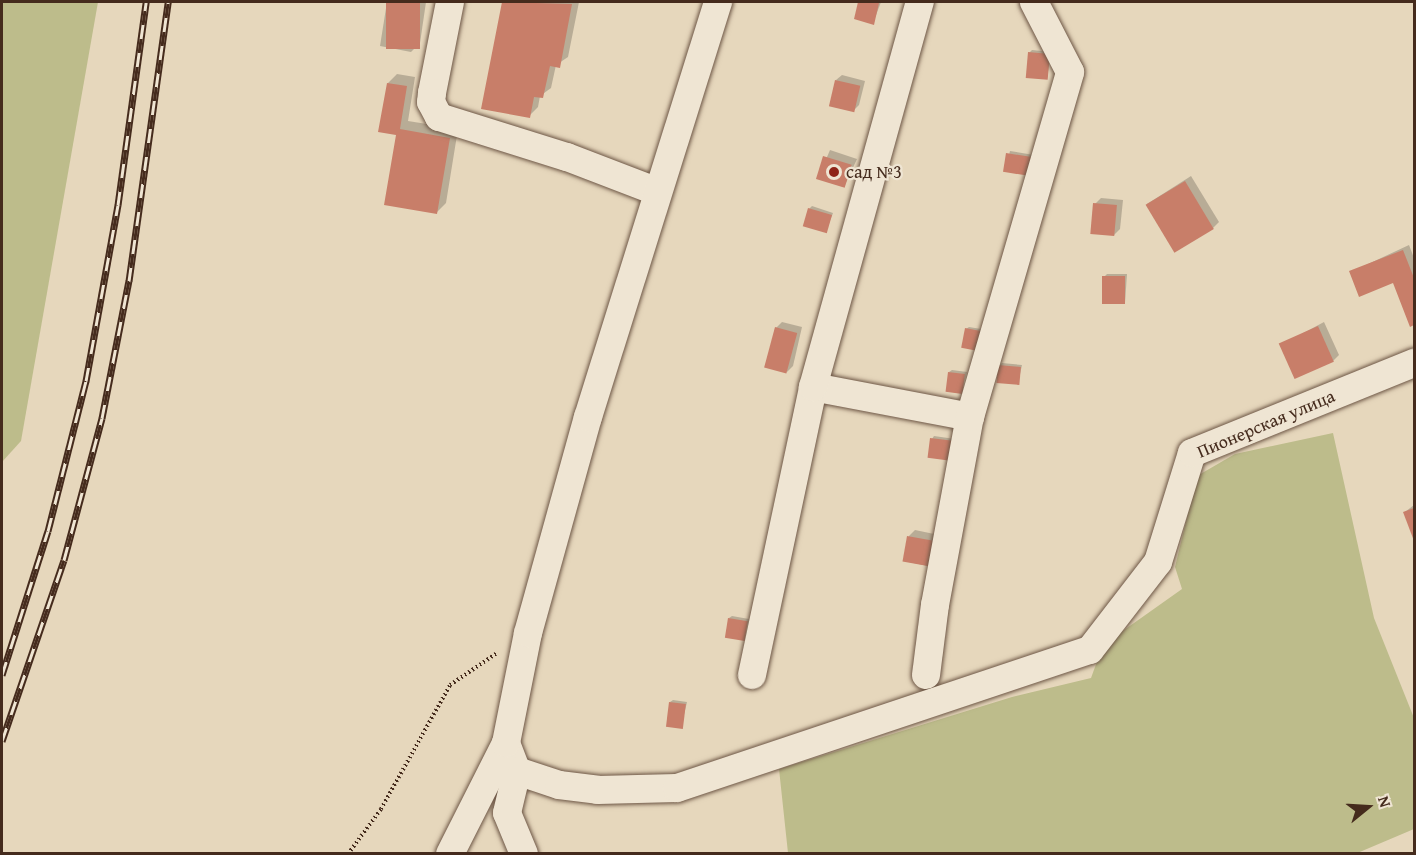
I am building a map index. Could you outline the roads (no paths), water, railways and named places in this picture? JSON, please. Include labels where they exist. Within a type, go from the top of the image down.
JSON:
[{"type":"street","points":[[450,2],[432,93],[434,112],[440,117],[567,157],[658,192]]},
{"type":"street","points":[[450,854],[506,743],[528,633],[588,417],[718,2]]},
{"type":"street","points":[[752,675],[813,387],[920,2]]},
{"type":"street","points":[[926,675],[935,604],[970,417],[1070,72],[1034,2]]},
{"type":"street","name":"Пионерская улица","points":[[517,771],[560,785],[598,790],[677,788],[1090,650],[1158,562],[1192,453],[1414,363]]},
{"type":"street","points":[[813,387],[970,417]]},
{"type":"street","points":[[506,743],[517,771],[507,813],[524,854]]},
{"type":"railway","points":[[2,675],[48,531],[86,381],[118,205],[146,2]]},
{"type":"railway","points":[[2,741],[64,560],[102,418],[129,281],[168,2]]},
{"type":"place","name":"сад №3","points":[[834,172]]}]
